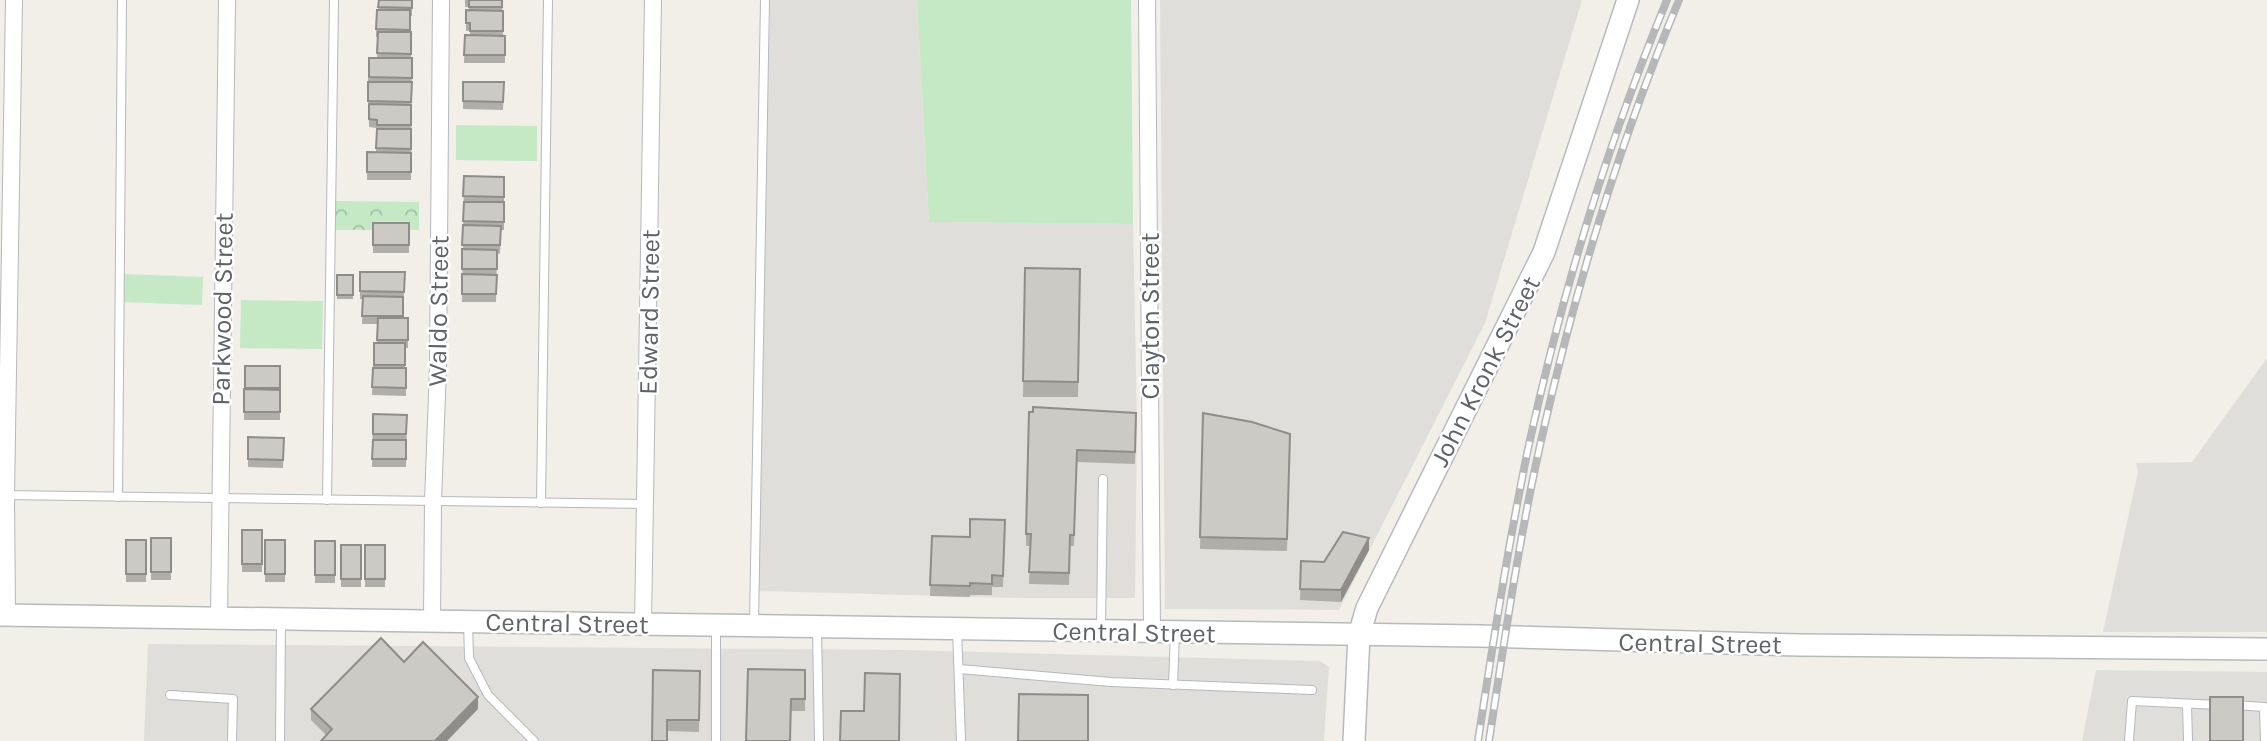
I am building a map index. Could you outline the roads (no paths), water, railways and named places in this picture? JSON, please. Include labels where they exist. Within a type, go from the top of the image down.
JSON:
[{"type":"street","points":[[3,615],[3,495],[14,0]]},
{"type":"street","name":"Parkwood Street","points":[[219,618],[227,0]]},
{"type":"street","name":"Waldo Street","points":[[432,621],[438,367],[441,0]]},
{"type":"street","name":"Edward Street","points":[[643,624],[653,0]]},
{"type":"street","name":"Clayton Street","points":[[1147,0],[1152,632]]},
{"type":"street","name":"John Kronk Street","points":[[1354,741],[1359,635],[1367,608],[1545,252],[1628,0]]},
{"type":"street","name":"Central Street","points":[[3,615],[1359,635],[1787,645],[2267,649]]},
{"type":"lane","points":[[118,497],[122,0]]},
{"type":"lane","points":[[327,500],[334,0]]},
{"type":"lane","points":[[541,503],[548,0]]},
{"type":"lane","points":[[754,626],[765,0]]},
{"type":"lane","points":[[1100,631],[1103,479]]},
{"type":"lane","points":[[3,495],[646,505]]},
{"type":"lane","points":[[280,741],[281,619]]},
{"type":"lane","points":[[467,622],[470,658],[488,695],[534,741]]},
{"type":"lane","points":[[716,625],[716,741]]},
{"type":"lane","points":[[817,627],[820,741]]},
{"type":"lane","points":[[957,629],[961,741]]},
{"type":"lane","points":[[1173,685],[1175,632]]},
{"type":"lane","points":[[959,669],[1111,682],[1312,690]]},
{"type":"lane","points":[[170,695],[233,699],[232,741]]},
{"type":"lane","points":[[2129,741],[2132,701],[2264,707],[2265,741]]},
{"type":"lane","points":[[2187,704],[2188,741]]},
{"type":"railway","points":[[1478,741],[1521,485],[1555,335],[1605,165],[1667,0]]},
{"type":"railway","points":[[1489,741],[1520,545],[1557,373],[1619,158],[1679,0]]}]
